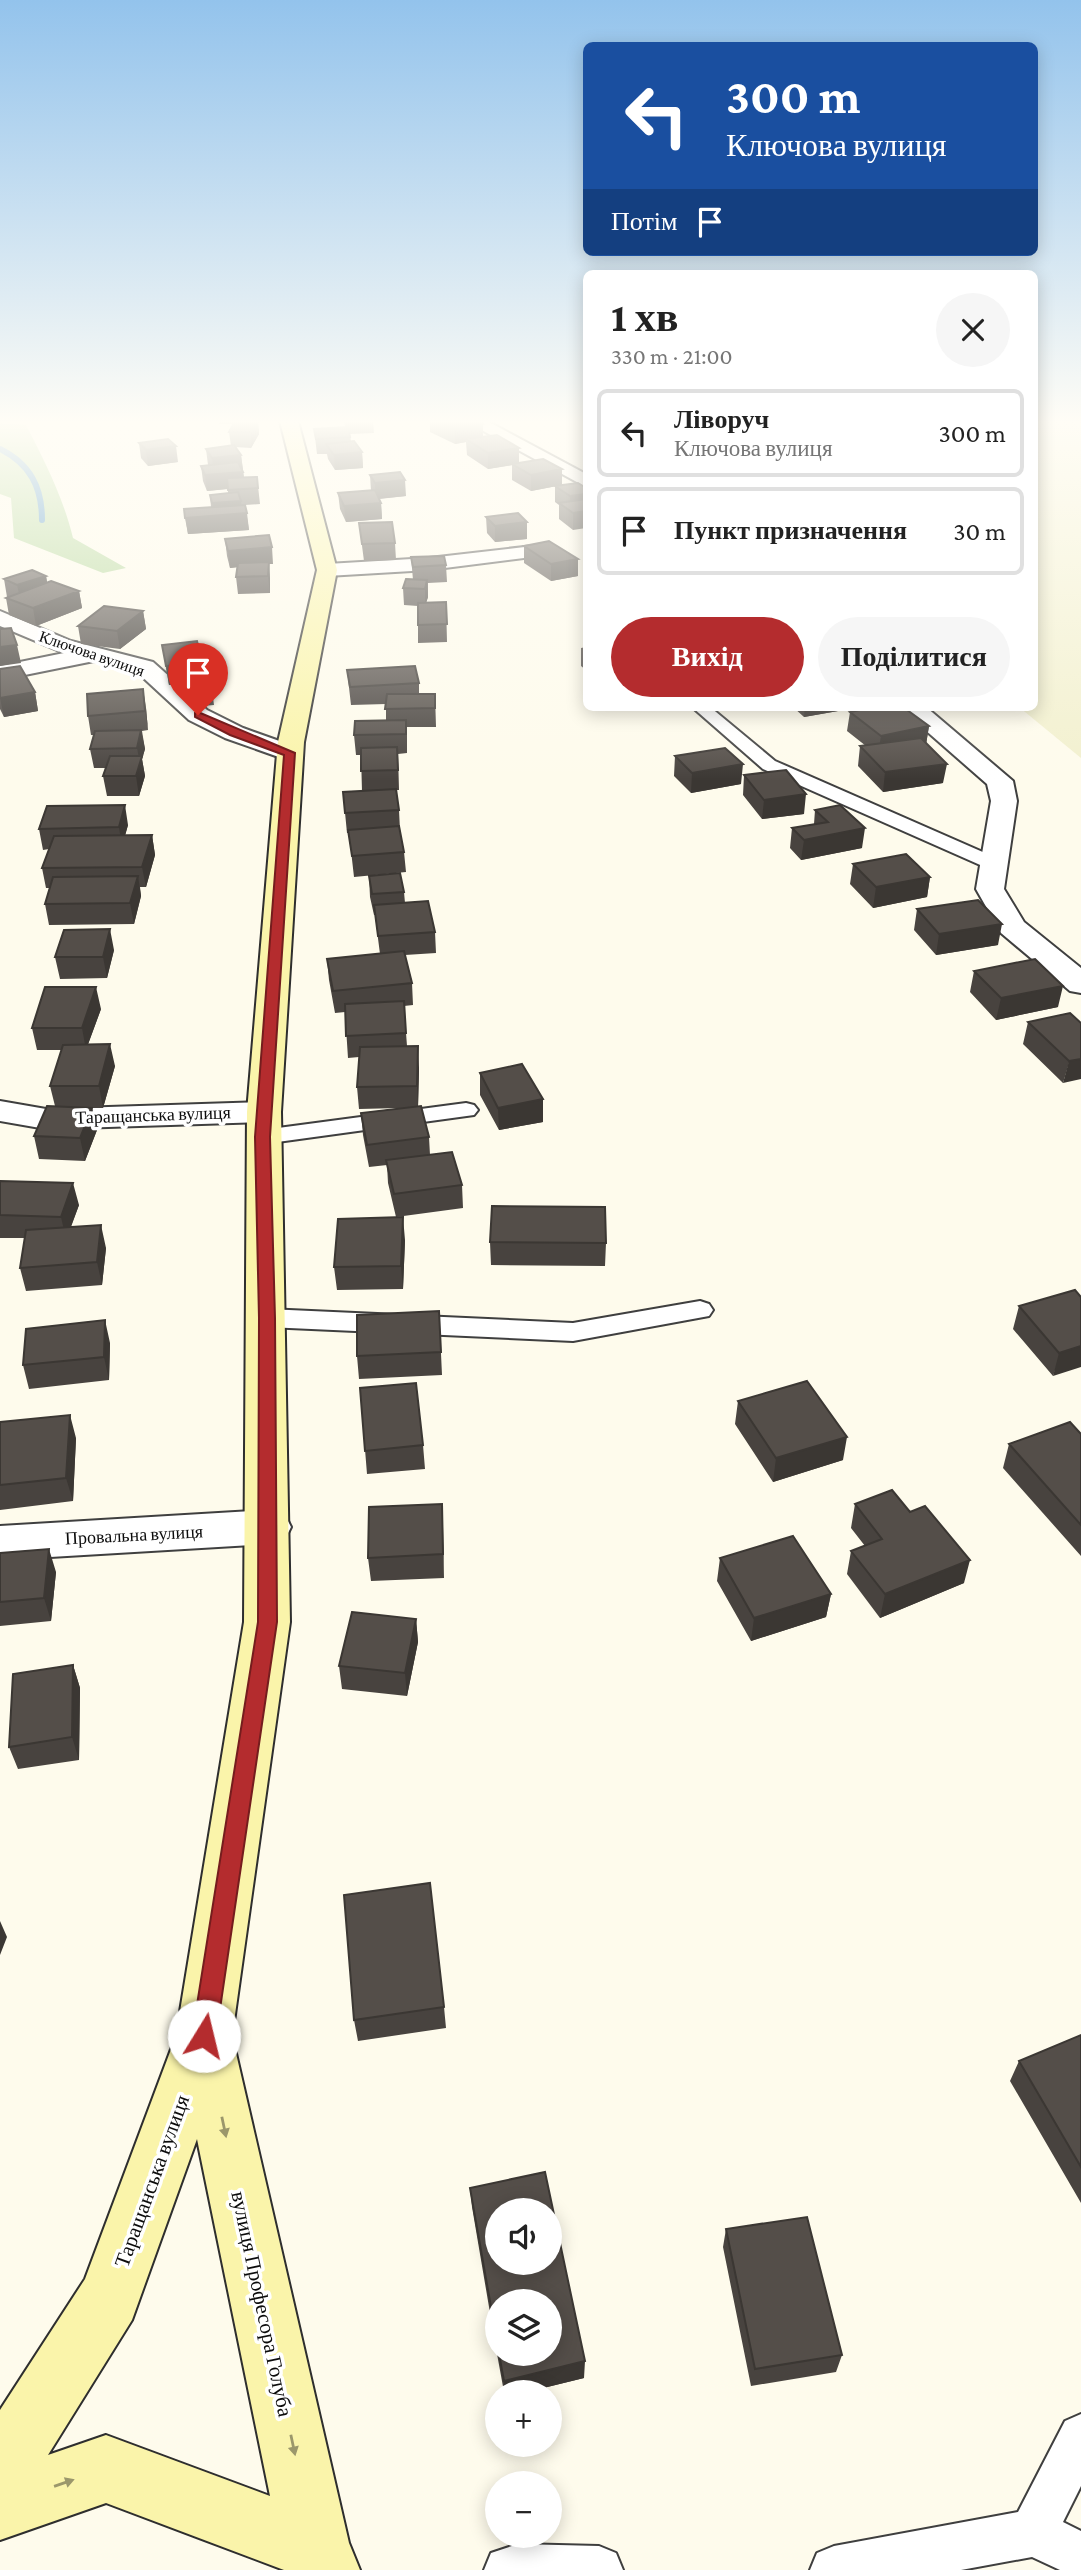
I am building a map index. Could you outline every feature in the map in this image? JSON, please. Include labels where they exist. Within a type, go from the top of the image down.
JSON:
[{"type":"main road","name":"Таращанська вулиця","points":[[0,2470],[110,2298],[204,2036],[267,1622],[269,1527],[263,1125],[290,753],[327,570],[320,541]]},
{"type":"main road","name":"вулиця Професора Голуба","points":[[204,2036],[320,2558]]},
{"type":"main road","points":[[0,2506],[106,2469],[320,2558]]},
{"type":"street","points":[[327,570],[429,564],[533,552]]},
{"type":"street","name":"Ключова вулиця","points":[[0,618],[63,646],[145,667],[198,715],[234,733],[290,753]]},
{"type":"street","points":[[0,673],[91,655]]},
{"type":"street","points":[[916,711],[1000,781],[1004,801],[990,890],[1012,926],[1081,984]]},
{"type":"street","name":"Таращанська вулиця","points":[[0,1111],[46,1119],[263,1125]]},
{"type":"street","name":"Провальна вулиця","points":[[0,1542],[269,1527]]},
{"type":"lane","points":[[705,711],[769,765],[994,864]]},
{"type":"lane","points":[[263,1125],[466,1111]]},
{"type":"lane","points":[[267,1318],[573,1332],[700,1310]]},
{"type":"lane","points":[[1033,2533],[1081,2437]]},
{"type":"lane","points":[[834,2570],[1033,2533],[1081,2555]]},
{"type":"lane","points":[[508,2570],[599,2570]]},
{"type":"shaded area","points":[[1038,541],[1081,541],[1081,758],[1024,711],[1038,711]]},
{"type":"green space","points":[[21,541],[78,541],[126,568],[103,573]]},
{"type":"building","points":[[225,541],[270,541],[272,547],[228,551]]},
{"type":"building","points":[[362,541],[395,543],[362,544]]},
{"type":"building","points":[[549,541],[578,559],[551,564],[524,546]]},
{"type":"building","points":[[444,556],[446,565],[413,567],[411,557]]},
{"type":"building","points":[[269,562],[268,576],[236,577],[238,563]]},
{"type":"building","points":[[32,570],[46,576],[17,585],[4,579]]},
{"type":"building","points":[[406,579],[427,580],[425,589],[403,588]]},
{"type":"building","points":[[51,581],[79,591],[33,608],[6,598]]},
{"type":"building","points":[[446,602],[447,624],[418,625],[418,603]]},
{"type":"building","points":[[104,606],[143,611],[117,631],[78,626]]},
{"type":"building","points":[[11,628],[17,645],[0,647],[0,629]]},
{"type":"building","points":[[197,641],[202,663],[166,666],[162,645]]},
{"type":"building","points":[[20,666],[35,692],[0,698],[0,669]]},
{"type":"building","points":[[415,666],[419,683],[350,687],[347,670]]},
{"type":"building","points":[[210,675],[212,687],[189,688],[187,676]]},
{"type":"building","points":[[143,689],[145,711],[88,716],[87,694]]},
{"type":"building","points":[[387,694],[435,694],[435,708],[385,709]]},
{"type":"building","points":[[908,711],[929,726],[881,736],[850,712]]},
{"type":"building","points":[[406,720],[406,734],[354,735],[355,721]]},
{"type":"building","points":[[141,730],[137,748],[90,749],[95,731]]},
{"type":"building","points":[[921,738],[947,764],[885,772],[860,746]]},
{"type":"building","points":[[397,747],[398,770],[361,771],[361,748]]},
{"type":"building","points":[[725,748],[743,764],[692,773],[675,756]]},
{"type":"building","points":[[110,756],[142,756],[136,776],[103,776]]},
{"type":"building","points":[[786,770],[806,794],[764,800],[744,775]]},
{"type":"building","points":[[396,789],[399,810],[345,813],[343,792]]},
{"type":"building","points":[[125,805],[119,827],[39,829],[47,806]]},
{"type":"building","points":[[840,805],[865,828],[804,840],[792,828],[828,822],[815,810]]},
{"type":"building","points":[[399,826],[404,852],[352,856],[348,830]]},
{"type":"building","points":[[152,835],[142,867],[42,868],[54,836]]},
{"type":"building","points":[[906,854],[930,877],[876,887],[853,864]]},
{"type":"building","points":[[400,873],[404,892],[372,894],[369,876]]},
{"type":"building","points":[[138,876],[130,903],[45,904],[53,877]]},
{"type":"building","points":[[978,900],[1002,924],[939,934],[917,909]]},
{"type":"building","points":[[428,901],[435,932],[378,936],[374,905]]},
{"type":"building","points":[[110,929],[103,957],[55,957],[64,930]]},
{"type":"building","points":[[404,951],[412,983],[333,991],[327,959]]},
{"type":"building","points":[[1035,959],[1063,986],[1001,998],[974,971]]},
{"type":"building","points":[[45,987],[96,987],[82,1028],[32,1028]]},
{"type":"building","points":[[404,1001],[406,1033],[346,1036],[345,1004]]},
{"type":"building","points":[[1070,1013],[1081,1023],[1081,1059],[1069,1061],[1028,1022]]},
{"type":"building","points":[[110,1044],[99,1086],[50,1086],[63,1045]]},
{"type":"building","points":[[418,1046],[417,1086],[357,1087],[360,1047]]},
{"type":"building","points":[[522,1064],[543,1099],[498,1108],[480,1073]]},
{"type":"building","points":[[47,1106],[92,1108],[80,1138],[34,1136]]},
{"type":"building","points":[[421,1106],[429,1137],[367,1145],[361,1113]]},
{"type":"building","points":[[452,1152],[462,1185],[394,1194],[386,1160]]},
{"type":"building","points":[[0,1181],[73,1183],[61,1217],[0,1215]]},
{"type":"building","points":[[492,1206],[605,1207],[606,1243],[490,1242]]},
{"type":"building","points":[[403,1217],[401,1266],[334,1267],[338,1219]]},
{"type":"building","points":[[101,1225],[97,1262],[20,1268],[26,1230]]},
{"type":"building","points":[[1075,1290],[1081,1297],[1081,1346],[1059,1353],[1019,1306]]},
{"type":"building","points":[[439,1311],[441,1352],[357,1356],[357,1315]]},
{"type":"building","points":[[105,1320],[104,1357],[23,1365],[26,1329]]},
{"type":"building","points":[[807,1381],[847,1437],[776,1458],[738,1401]]},
{"type":"building","points":[[416,1383],[423,1445],[365,1451],[360,1388]]},
{"type":"building","points":[[70,1415],[66,1478],[0,1485],[0,1422]]},
{"type":"building","points":[[1070,1422],[1081,1434],[1081,1525],[1009,1444]]},
{"type":"building","points":[[892,1490],[910,1512],[925,1506],[970,1560],[885,1594],[851,1551],[882,1539],[855,1504]]},
{"type":"building","points":[[442,1504],[443,1554],[368,1558],[369,1507]]},
{"type":"building","points":[[793,1536],[831,1594],[754,1618],[720,1558]]},
{"type":"building","points":[[49,1549],[44,1598],[0,1602],[0,1553]]},
{"type":"building","points":[[352,1612],[416,1619],[405,1673],[339,1666]]},
{"type":"building","points":[[73,1665],[72,1737],[9,1747],[13,1674]]},
{"type":"building","points":[[430,1883],[444,2007],[354,2020],[344,1895]]},
{"type":"building","points":[[1081,2035],[1081,2167],[1019,2061]]},
{"type":"building","points":[[545,2172],[551,2198],[485,2198],[485,2273],[470,2188]]},
{"type":"building","points":[[807,2217],[842,2355],[755,2369],[726,2229]]},
{"type":"building","points":[[562,2252],[585,2361],[504,2380],[501,2366],[562,2366],[562,2289],[488,2289],[485,2275],[562,2275]]},
{"type":"route","points":[[198,715],[234,733],[290,753],[263,1137],[269,1527],[267,1622],[204,2036]]}]
